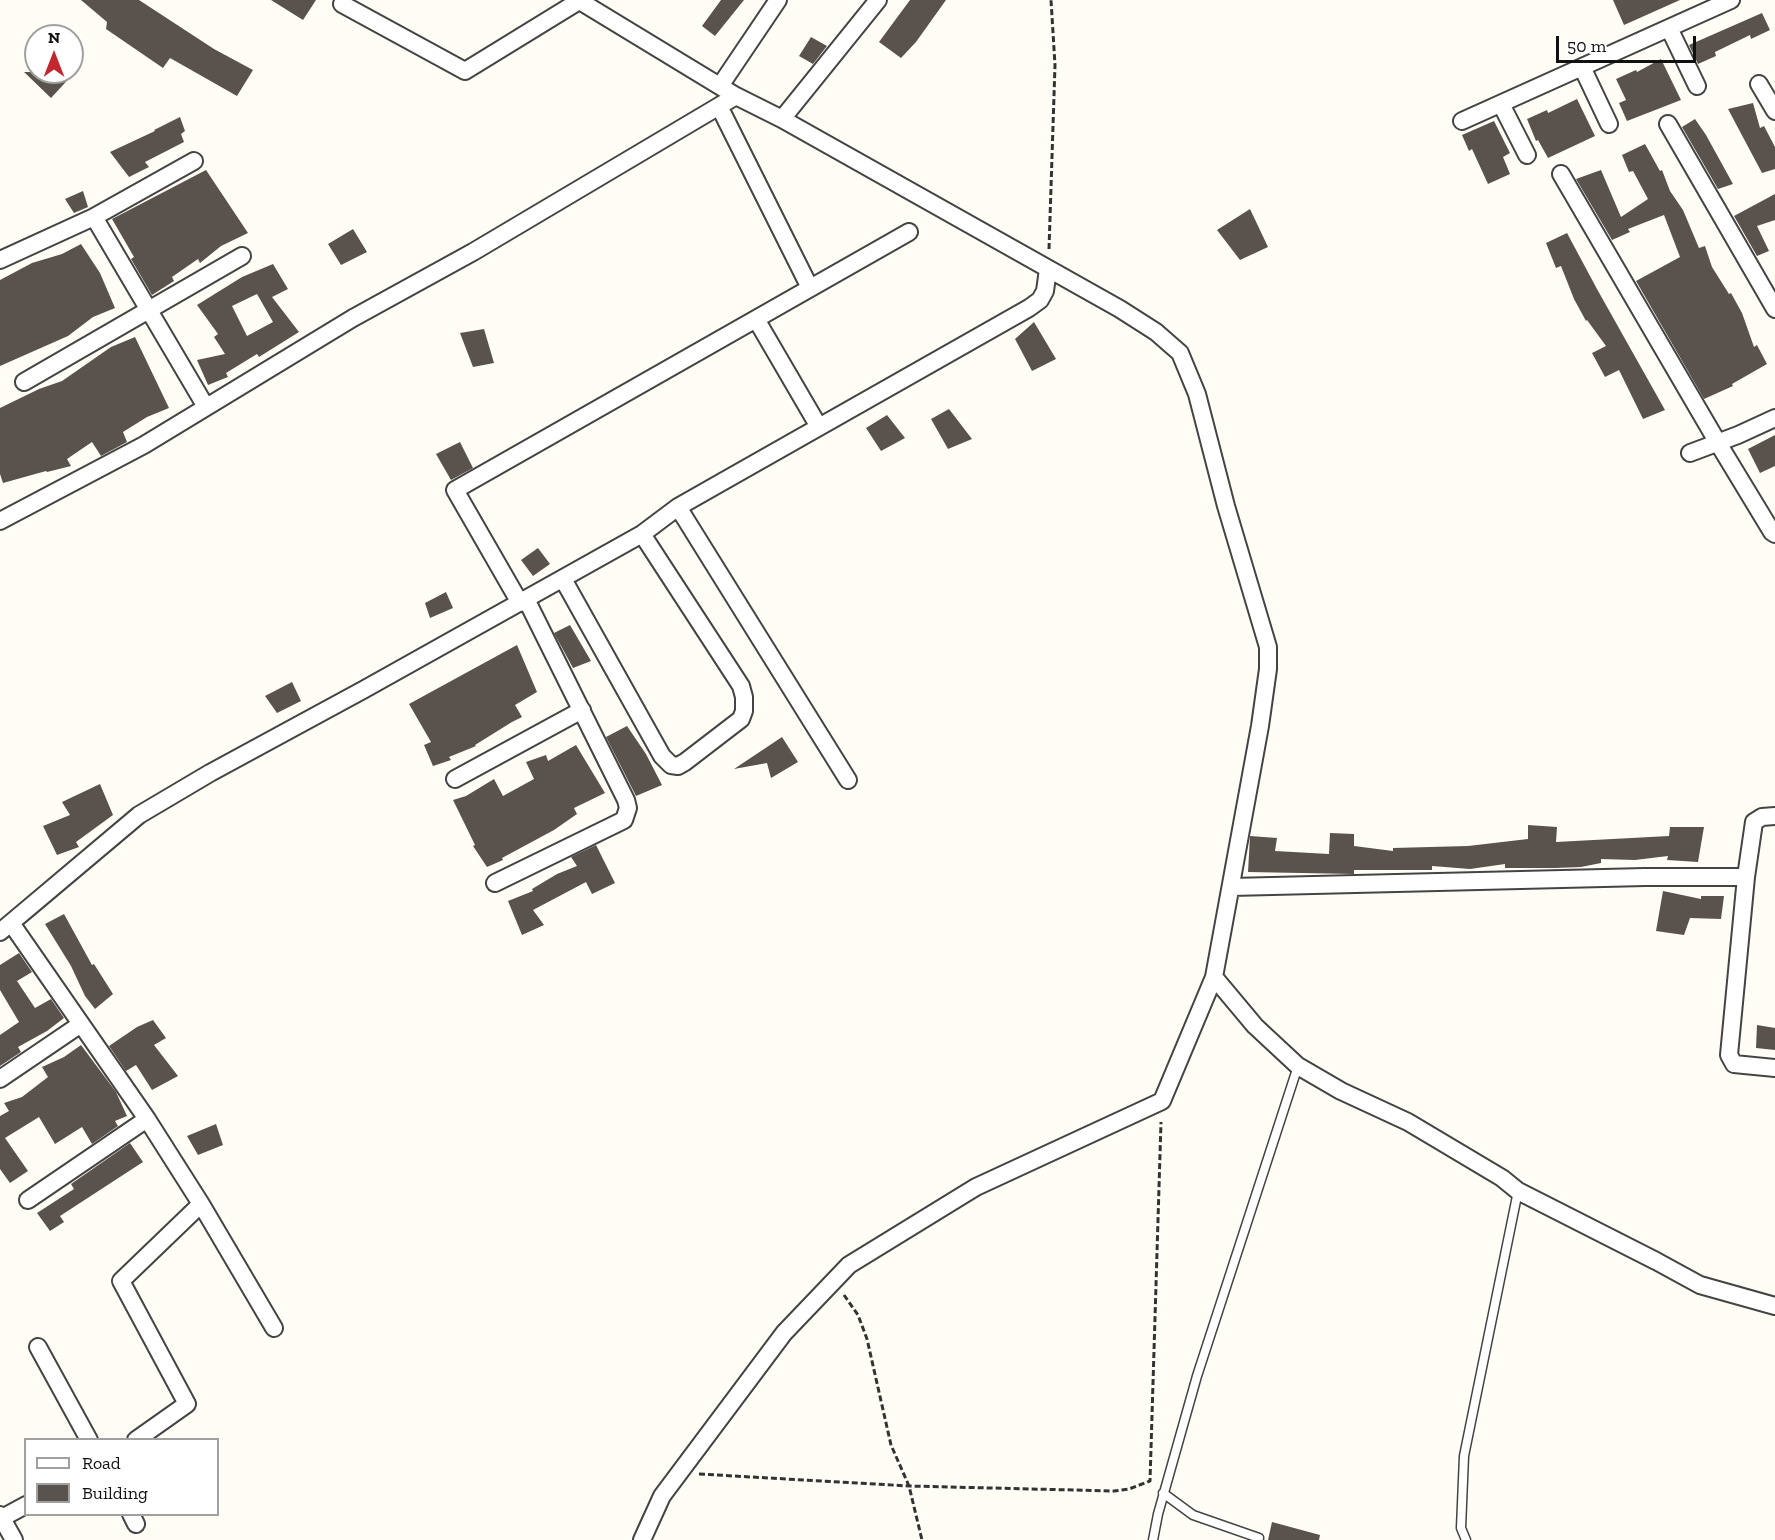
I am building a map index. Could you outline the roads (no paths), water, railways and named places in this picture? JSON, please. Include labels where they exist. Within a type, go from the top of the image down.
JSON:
[{"type":"street","points":[[342,4],[465,71],[579,0],[736,96],[782,119],[1120,309],[1173,345],[1180,353],[1197,394],[1226,506],[1268,647],[1268,669],[1260,726],[1214,977],[1162,1101],[976,1187],[849,1265],[784,1333],[662,1496],[642,1540]]},
{"type":"street","points":[[720,86],[778,0]]},
{"type":"street","points":[[782,119],[878,0]]},
{"type":"street","points":[[1462,121],[1731,0]]},
{"type":"street","points":[[1669,28],[1697,86]]},
{"type":"street","points":[[1582,67],[1610,124]]},
{"type":"street","points":[[1759,84],[1775,111]]},
{"type":"street","points":[[0,521],[144,445],[353,318],[473,252],[736,96]]},
{"type":"street","points":[[1501,104],[1527,156]]},
{"type":"street","points":[[720,106],[810,288]]},
{"type":"street","points":[[1668,124],[1775,309]]},
{"type":"street","points":[[0,261],[94,217],[194,161]]},
{"type":"street","points":[[1561,174],[1718,443],[1775,534]]},
{"type":"street","points":[[94,217],[206,407]]},
{"type":"street","points":[[495,883],[624,820],[627,813],[626,800],[582,710],[523,601],[455,490],[909,232]]},
{"type":"street","points":[[24,382],[242,256]]},
{"type":"street","points":[[274,1328],[201,1204],[147,1119],[81,1024],[5,928],[139,815],[210,773],[642,534],[678,507],[1029,308],[1040,300],[1045,291],[1048,269]]},
{"type":"street","points":[[756,319],[819,427]]},
{"type":"street","points":[[1690,453],[1775,418]]},
{"type":"street","points":[[678,507],[848,780]]},
{"type":"street","points":[[563,579],[662,756],[671,765],[686,762],[741,719],[744,711],[744,697],[741,686],[642,534]]},
{"type":"street","points":[[455,779],[582,710]]},
{"type":"street","points":[[1775,816],[1762,817],[1754,822],[1746,877],[1730,1055],[1734,1064],[1775,1068]]},
{"type":"street","points":[[1231,886],[1746,877]]},
{"type":"street","points":[[1214,977],[1256,1026],[1298,1066],[1341,1091],[1408,1122],[1502,1178],[1518,1191],[1700,1285],[1775,1306]]},
{"type":"street","points":[[0,1079],[81,1024]]},
{"type":"street","points":[[28,1200],[147,1119]]},
{"type":"street","points":[[139,1438],[187,1404],[121,1281],[201,1204]]},
{"type":"street","points":[[38,1347],[88,1438]]},
{"type":"street","points":[[14,1540],[1,1517],[24,1506]]},
{"type":"lane","points":[[1153,1540],[1163,1494],[1197,1377],[1298,1066]]},
{"type":"lane","points":[[1466,1540],[1461,1528],[1464,1456],[1518,1191]]},
{"type":"lane","points":[[1163,1494],[1193,1515],[1258,1538]]}]
